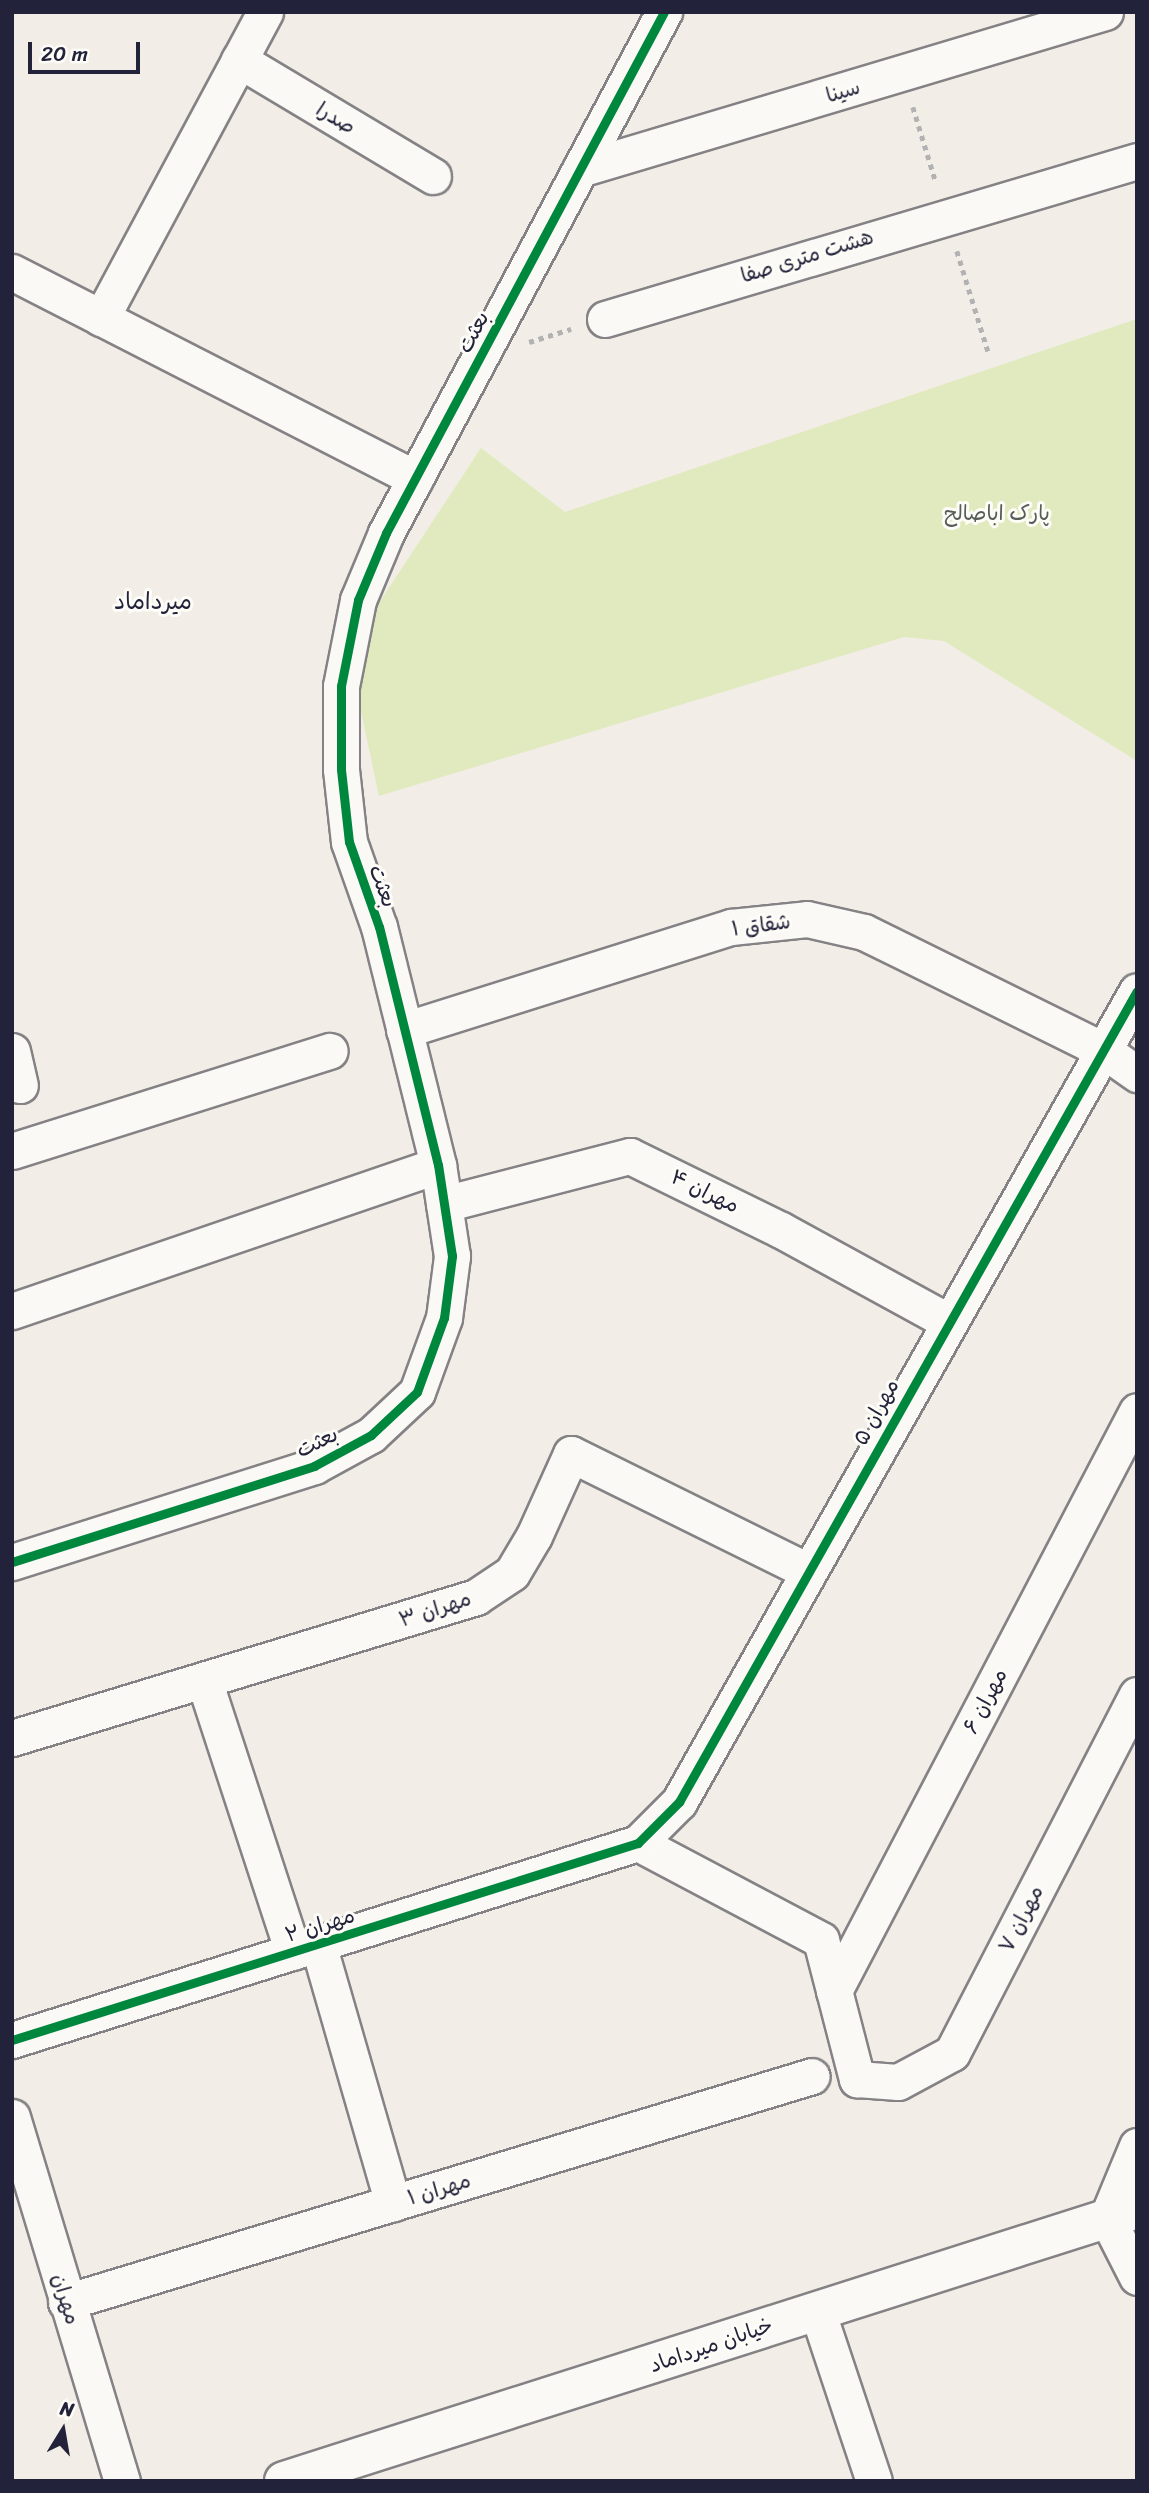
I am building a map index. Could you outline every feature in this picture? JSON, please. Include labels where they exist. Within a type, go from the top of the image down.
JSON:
[{"type":"main road","name":"خیابان میرداماد","points":[[284,2481],[1122,2214]]},
{"type":"street","points":[[101,318],[265,12]]},
{"type":"street","name":"بعثت","points":[[12,1562],[314,1466],[371,1435],[416,1392],[444,1318],[452,1256],[438,1165],[379,927],[349,842],[341,769],[341,686],[358,600],[415,478],[664,12]]},
{"type":"street","name":"سینا","points":[[580,169],[1105,12]]},
{"type":"street","name":"صدرا","points":[[239,60],[433,176]]},
{"type":"street","name":"هشت متری صفا","points":[[605,319],[1137,161]]},
{"type":"street","points":[[12,272],[415,478]]},
{"type":"street","name":"شقاق ۱","points":[[404,1030],[731,927],[807,919],[864,932],[1103,1050]]},
{"type":"street","name":"مهران ۵","points":[[638,1843],[679,1802],[947,1321],[1137,991]]},
{"type":"street","points":[[1103,1050],[1137,1074]]},
{"type":"street","points":[[12,1051],[20,1085]]},
{"type":"street","points":[[12,1151],[330,1051]]},
{"type":"street","name":"مهران ۴","points":[[444,1204],[630,1156],[759,1218],[947,1321]]},
{"type":"street","points":[[12,1311],[120,1278],[438,1165]]},
{"type":"street","name":"مهران ۶","points":[[834,1991],[1137,1411]]},
{"type":"street","name":"مهران ۳","points":[[12,1738],[476,1597],[512,1573],[534,1536],[571,1454],[808,1570]]},
{"type":"street","points":[[204,1680],[305,1948],[393,2203]]},
{"type":"street","name":"مهران ۷","points":[[834,1991],[857,2079],[898,2082],[952,2053],[1137,1695]]},
{"type":"street","points":[[638,1843],[821,1940],[834,1991]]},
{"type":"street","name":"مهران ۲","points":[[12,2040],[638,1843]]},
{"type":"street","name":"مهران ۱","points":[[66,2302],[812,2076]]},
{"type":"street","name":"مهران","points":[[12,2117],[122,2481]]},
{"type":"street","points":[[1137,2146],[1122,2214],[1137,2277]]},
{"type":"street","points":[[817,2310],[874,2481]]},
{"type":"path","points":[[479,358],[605,319]]},
{"type":"green space","name":"پارک اباصالح","points":[[1137,319],[1137,761],[944,641],[904,637],[379,796],[348,650],[481,448],[565,512]]},
{"type":"cycle path","points":[[12,1562],[314,1466],[371,1435],[417,1392],[444,1318],[452,1256],[438,1165],[379,927],[349,842],[341,769],[341,686],[358,600],[386,533],[664,12]]},
{"type":"cycle path","points":[[12,2040],[638,1843],[679,1802],[1137,991]]},
{"type":"district","name":"میرداماد","points":[[153,602]]}]
